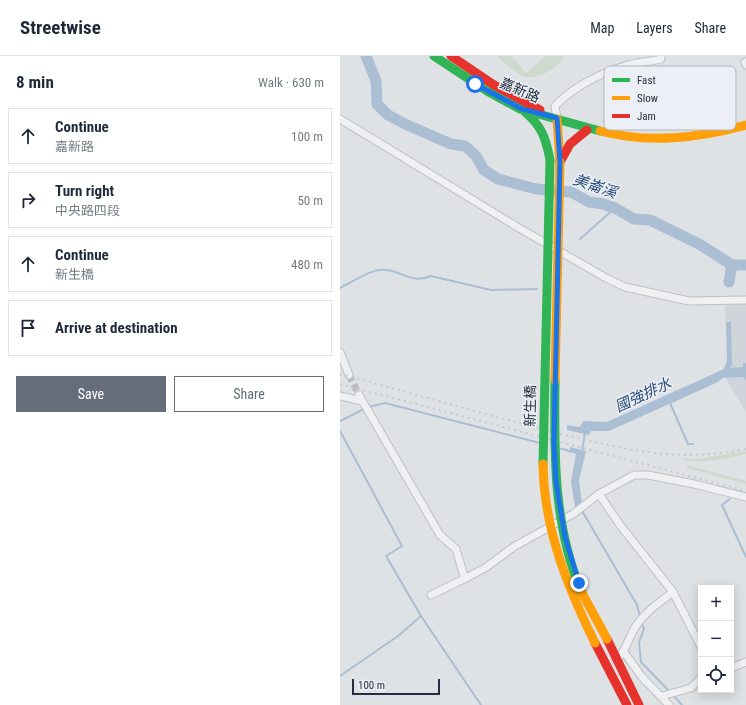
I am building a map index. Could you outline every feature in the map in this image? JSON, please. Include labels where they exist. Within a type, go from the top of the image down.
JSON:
[{"type":"street","name":"嘉新路","points":[[434,56],[480,87],[522,109],[557,118]]},
{"type":"street","name":"嘉新路","points":[[450,56],[494,85],[557,118],[587,130],[628,138],[662,140],[690,138],[724,130]]},
{"type":"street","points":[[625,66],[661,59],[661,56]]},
{"type":"street","points":[[550,160],[557,118],[555,106],[564,96],[604,74]]},
{"type":"street","points":[[522,109],[542,128],[547,138],[550,160]]},
{"type":"street","name":"新生橋","points":[[557,118],[560,162],[554,444],[556,482],[565,537],[579,583],[616,661],[639,705]]},
{"type":"street","points":[[340,119],[519,228],[606,278],[625,286],[689,301],[745,300]]},
{"type":"street","name":"嘉新路","points":[[736,127],[746,125]]},
{"type":"street","points":[[560,162],[565,149],[571,141],[587,130]]},
{"type":"street","name":"新生橋","points":[[550,160],[543,427],[548,520],[555,549],[568,588],[627,705]]},
{"type":"street","points":[[340,352],[350,375]]},
{"type":"street","points":[[340,396],[364,403],[440,535],[456,549],[463,573],[466,578]]},
{"type":"street","points":[[431,595],[485,568],[515,546],[572,514],[585,506],[599,494],[634,475],[648,475],[694,484],[746,497]]},
{"type":"street","points":[[599,494],[620,526],[673,592],[698,641]]},
{"type":"street","points":[[616,661],[624,652],[636,626],[649,612],[673,592]]},
{"type":"street","points":[[624,652],[642,677],[662,696],[669,705]]},
{"type":"street","points":[[734,667],[746,662]]},
{"type":"street","points":[[662,696],[691,688],[698,681]]},
{"type":"shaded area","points":[[497,56],[512,56],[526,73],[546,56],[564,56],[557,65],[546,73],[533,77],[527,77],[515,72]]},
{"type":"shaded area","points":[[746,303],[746,412],[725,378],[724,369],[727,360],[725,305]]},
{"type":"shaded area","points":[[746,451],[746,454],[731,458],[699,461],[684,460],[684,458],[696,459]]},
{"type":"shaded area","points":[[687,465],[746,481],[746,484],[687,468]]},
{"type":"water","points":[[726,322],[731,322],[732,365],[730,368],[743,367],[743,363],[746,363],[746,381],[744,377],[723,378],[716,383],[609,431],[591,431],[589,435],[567,430],[567,425],[580,427],[583,421],[607,422],[724,369],[727,360]]},
{"type":"water","points":[[570,447],[586,451],[579,480],[582,503],[575,507],[571,482],[576,454],[565,451],[565,449],[570,450]]},
{"type":"waterway","name":"美崙溪","points":[[366,56],[376,81],[377,104],[388,115],[451,144],[465,146],[476,156],[484,170],[498,179],[536,189],[571,192],[589,202],[615,208],[634,219],[650,220],[699,244],[732,265],[746,265]]},
{"type":"waterway","points":[[580,239],[615,208]]},
{"type":"waterway","name":"國強排水","points":[[729,282],[732,265]]},
{"type":"waterway","points":[[340,288],[368,273],[386,270],[418,279],[431,276],[491,290],[537,289]]},
{"type":"waterway","points":[[368,407],[385,403],[540,443]]},
{"type":"waterway","points":[[670,403],[688,444],[693,444]]},
{"type":"waterway","points":[[340,421],[364,409]]},
{"type":"waterway","points":[[340,431],[402,546],[386,556],[421,616],[481,705]]},
{"type":"waterway","name":"國強排水","points":[[582,452],[585,432]]},
{"type":"waterway","points":[[557,448],[567,450]]},
{"type":"waterway","points":[[730,499],[722,505],[746,557]]},
{"type":"waterway","name":"國強排水","points":[[581,509],[637,605],[640,617]]},
{"type":"waterway","points":[[340,676],[398,636],[421,616]]},
{"type":"waterway","name":"國強排水","points":[[641,622],[644,629],[639,642],[641,662],[670,692]]},
{"type":"waterway","name":"國強排水","points":[[673,695],[682,705]]},
{"type":"tunnel","points":[[349,375],[359,395]]},
{"type":"railway","points":[[340,374],[594,442],[618,447],[668,454],[693,455],[746,449]]},
{"type":"railway","points":[[340,384],[746,491]]},
{"type":"traffic: fast","points":[[434,56],[487,91],[520,109],[600,131]]},
{"type":"traffic: fast","points":[[525,112],[536,122],[542,133],[550,160]]},
{"type":"traffic: fast","points":[[543,464],[550,160]]},
{"type":"traffic: fast","points":[[555,380],[555,461],[560,515],[572,568],[582,593]]},
{"type":"traffic: slow","points":[[557,119],[560,162]]},
{"type":"traffic: slow","points":[[736,128],[746,125]]},
{"type":"traffic: slow","points":[[600,131],[637,137],[673,138],[728,130]]},
{"type":"traffic: slow","points":[[555,380],[560,162]]},
{"type":"traffic: slow","points":[[543,464],[544,488],[559,556],[575,600],[595,643]]},
{"type":"traffic: slow","points":[[582,593],[607,639]]},
{"type":"traffic: jam","points":[[451,56],[494,85],[540,110]]},
{"type":"traffic: jam","points":[[560,162],[570,144],[587,130]]},
{"type":"traffic: jam","points":[[607,639],[639,705]]},
{"type":"traffic: jam","points":[[595,643],[627,705]]},
{"type":"route","points":[[475,84],[496,97],[522,109],[557,118],[560,162],[554,444],[556,482],[565,537],[579,583]]}]
